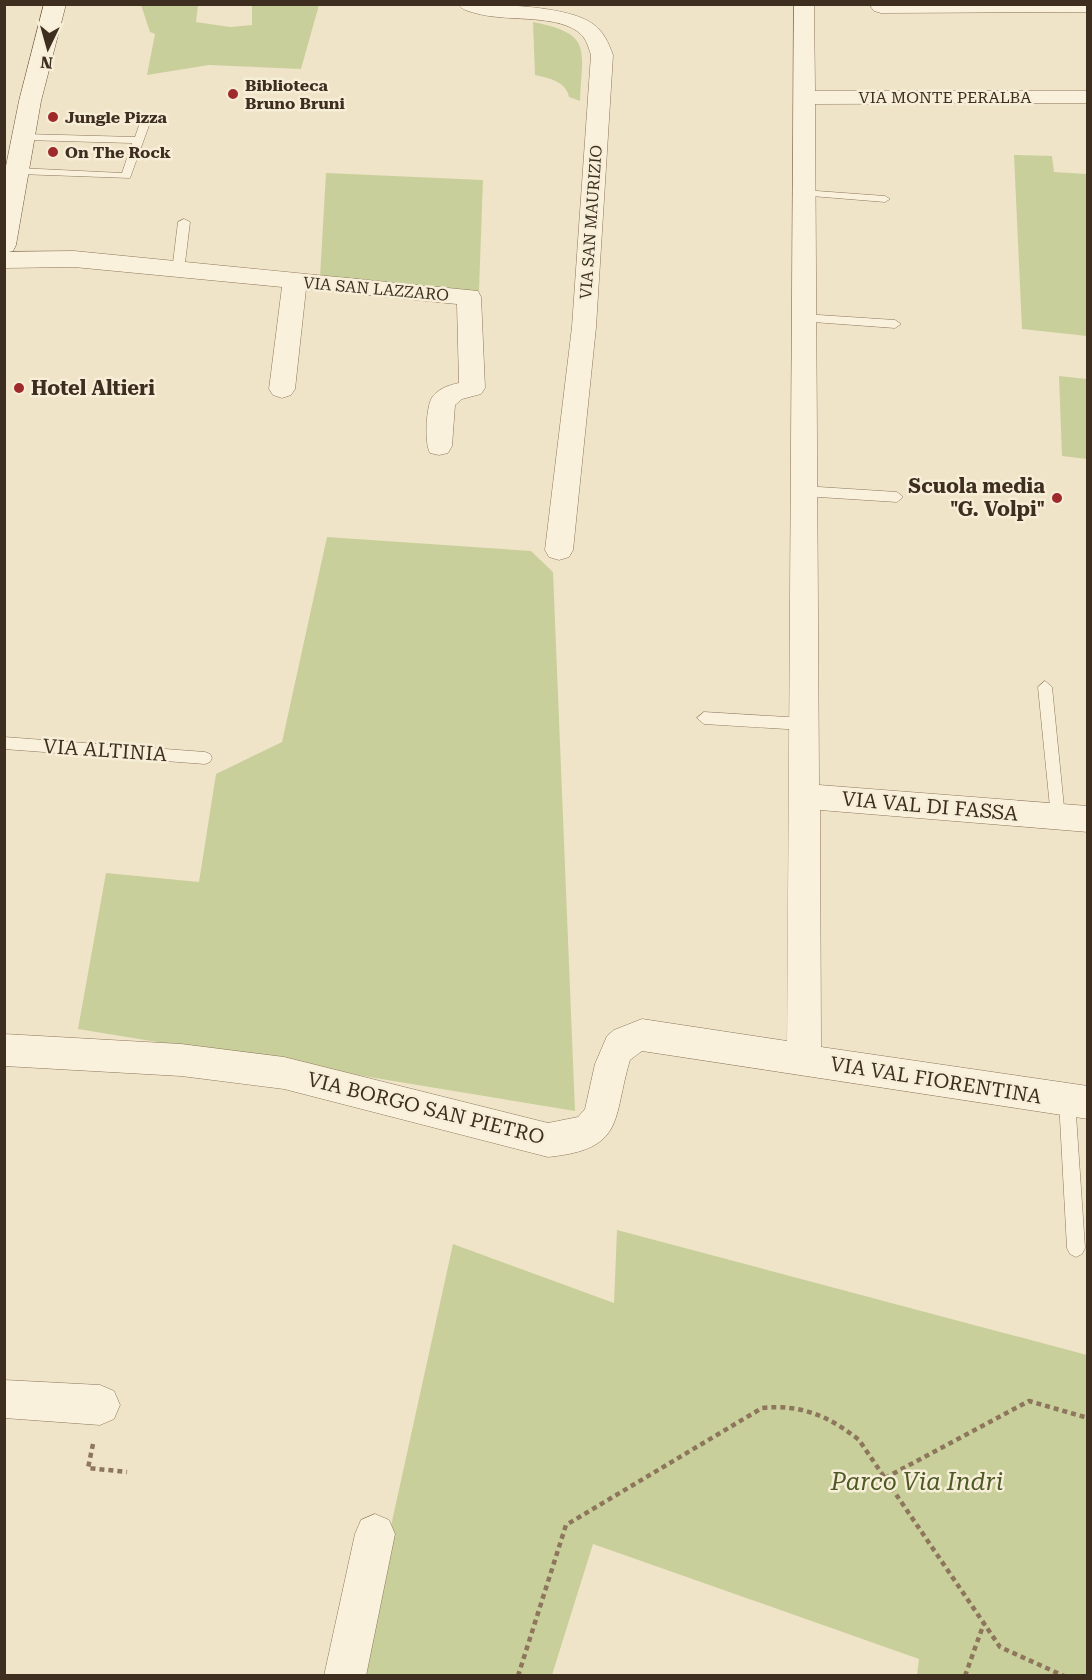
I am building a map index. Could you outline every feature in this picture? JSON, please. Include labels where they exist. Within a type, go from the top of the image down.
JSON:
[{"type":"main road","points":[[4,245],[18,171],[17,144],[55,4]]},
{"type":"street","name":"VIA SAN MAURIZIO","points":[[468,4],[493,12],[565,11],[590,23],[600,41],[602,55],[584,327],[559,550]]},
{"type":"street","points":[[804,4],[802,491],[804,1060]]},
{"type":"street","points":[[881,7],[1088,6]]},
{"type":"street","name":"VIA MONTE PERALBA","points":[[803,98],[1088,97]]},
{"type":"street","name":"VIA SAN LAZZARO","points":[[4,260],[74,259],[178,271],[469,297],[472,387],[453,393],[442,402],[439,446]]},
{"type":"street","name":"VIA SAN LAZZARO","points":[[282,389],[295,281]]},
{"type":"street","name":"VIA VAL DI FASSA","points":[[802,796],[1073,818]]},
{"type":"street","name":"VIA BORGO SAN PIETRO","points":[[4,1050],[181,1059],[284,1073],[548,1140],[574,1139],[592,1131],[602,1114],[613,1058],[623,1043],[642,1035],[804,1060]]},
{"type":"street","name":"VIA VAL FIORENTINA","points":[[804,1060],[1077,1102]]},
{"type":"street","points":[[4,1399],[100,1405]]},
{"type":"street","points":[[345,1676],[375,1534]]},
{"type":"lane","points":[[18,171],[126,176],[146,120]]},
{"type":"lane","points":[[17,144],[139,140]]},
{"type":"lane","points":[[803,194],[885,199]]},
{"type":"lane","points":[[178,271],[184,222]]},
{"type":"lane","points":[[803,318],[895,324]]},
{"type":"lane","points":[[802,491],[897,497]]},
{"type":"lane","name":"VIA VAL DI FASSA","points":[[1045,687],[1073,818]]},
{"type":"lane","points":[[704,718],[802,724]]},
{"type":"lane","name":"VIA ALTINIA","points":[[4,743],[205,758]]},
{"type":"lane","name":"VIA VAL FIORENTINA","points":[[1076,1248],[1077,1102]]},
{"type":"path","points":[[885,1478],[1029,1401],[1088,1418]]},
{"type":"path","points":[[100,1405],[88,1468],[126,1472]]},
{"type":"path","points":[[518,1676],[566,1525],[762,1408],[778,1406],[801,1408],[836,1421],[859,1440],[1000,1647],[1064,1676]]},
{"type":"path","points":[[965,1676],[984,1623]]},
{"type":"green space","points":[[141,5],[198,5],[196,22],[230,27],[252,25],[252,5],[319,5],[301,69],[209,65],[147,75],[155,34],[150,32]]},
{"type":"green space","points":[[533,22],[566,32],[575,38],[580,46],[582,68],[580,101],[569,97],[564,87],[556,81],[535,75]]},
{"type":"green space","points":[[1014,155],[1052,156],[1054,172],[1087,174],[1087,336],[1022,329]]},
{"type":"green space","points":[[326,173],[483,180],[479,291],[320,277]]},
{"type":"green space","points":[[1059,376],[1087,379],[1087,459],[1062,456]]},
{"type":"green space","points":[[327,537],[531,551],[553,572],[575,1111],[78,1029],[106,873],[199,882],[216,774],[282,742]]},
{"type":"green space","name":"Parco Via Indri","points":[[617,1230],[1087,1355],[1087,1675],[917,1675],[919,1659],[593,1544],[552,1675],[358,1676],[453,1244],[614,1303]]},
{"type":"place","name":"Biblioteca Bruno Bruni","points":[[233,94]]},
{"type":"place","name":"Jungle Pizza","points":[[53,117]]},
{"type":"place","name":"On The Rock","points":[[53,152]]},
{"type":"place","name":"Hotel Altieri","points":[[19,388]]},
{"type":"place","name":"Scuola media \"G. Volpi\"","points":[[1057,498]]}]
